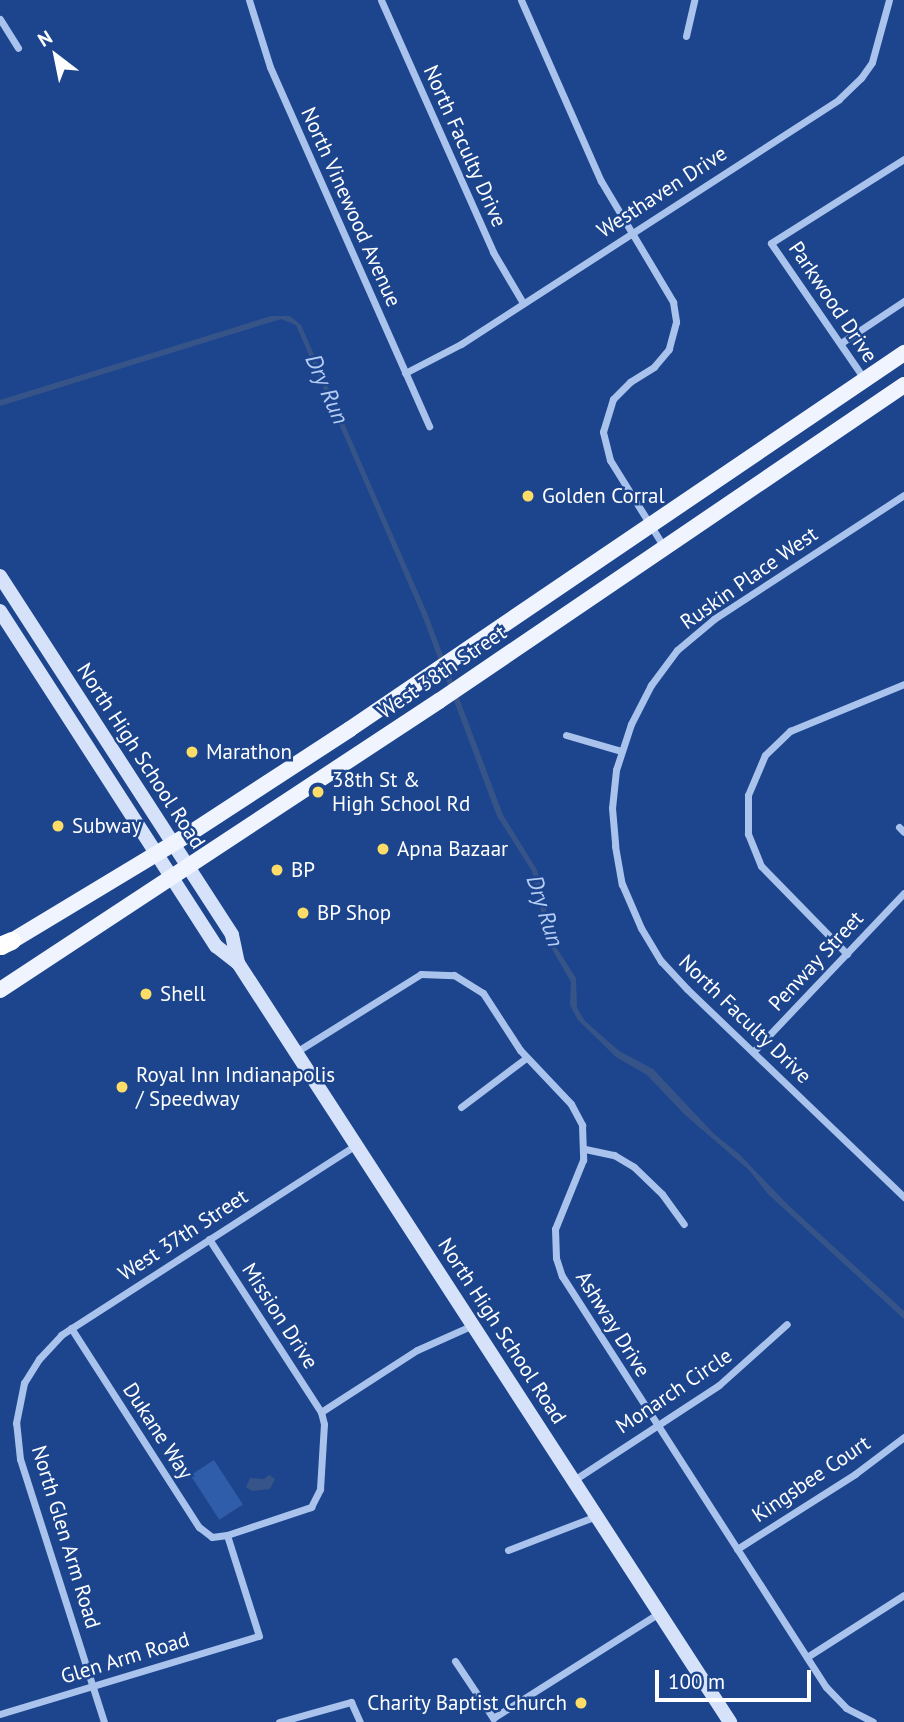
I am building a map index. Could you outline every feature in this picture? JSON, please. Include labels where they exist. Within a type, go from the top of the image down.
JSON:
[{"type":"main road","name":"West 38th Street","points":[[4,945],[154,852],[173,844],[429,677],[904,354]]},
{"type":"main road","name":"West 38th Street","points":[[0,990],[439,701],[904,385]]},
{"type":"street","name":"North Vinewood Avenue","points":[[249,0],[266,58],[429,426]]},
{"type":"street","name":"North Faculty Drive","points":[[381,0],[493,252],[523,303]]},
{"type":"street","points":[[521,0],[601,181],[671,297],[676,327],[672,342],[661,360],[613,399],[606,412],[603,432],[610,460],[664,548]]},
{"type":"street","points":[[686,36],[694,0]]},
{"type":"street","name":"Westhaven Drive","points":[[405,373],[450,351],[851,89],[876,53],[889,0]]},
{"type":"street","points":[[0,19],[18,48]]},
{"type":"street","name":"Parkwood Drive","points":[[865,380],[771,243],[904,159]]},
{"type":"street","points":[[841,343],[904,301]]},
{"type":"street","name":"Ruskin Place West","points":[[621,751],[650,685],[695,633],[904,495]]},
{"type":"street","name":"North High School Road","points":[[0,576],[232,935],[239,963],[730,1722]]},
{"type":"street","name":"North High School Road","points":[[0,611],[216,946],[239,963]]},
{"type":"street","points":[[847,954],[776,885],[761,866],[748,834],[748,795],[763,759],[786,734],[804,723],[904,684]]},
{"type":"street","points":[[566,735],[621,751]]},
{"type":"street","name":"North Faculty Drive","points":[[621,751],[614,779],[612,823],[618,865],[630,906],[650,944],[670,972],[904,1197]]},
{"type":"street","name":"Penway Street","points":[[753,1052],[904,893]]},
{"type":"street","name":"Ashway Drive","points":[[296,1052],[421,974],[440,972],[463,978],[479,990],[526,1058],[574,1108],[582,1125],[584,1149],[581,1167],[557,1220],[556,1258],[567,1285],[835,1698],[854,1714],[873,1722]]},
{"type":"street","points":[[461,1108],[526,1058]]},
{"type":"street","name":"West 37th Street","points":[[35,1363],[51,1344],[71,1328],[357,1144]]},
{"type":"street","points":[[584,1149],[614,1156],[634,1167],[662,1194],[684,1223]]},
{"type":"street","name":"Mission Drive","points":[[209,1239],[321,1412]]},
{"type":"street","name":"Monarch Circle","points":[[573,1480],[739,1370],[788,1324]]},
{"type":"street","points":[[227,1535],[311,1507],[320,1489],[324,1424],[321,1412],[416,1350],[473,1325]]},
{"type":"street","name":"Dukane Way","points":[[71,1328],[199,1527],[212,1537],[227,1535]]},
{"type":"street","name":"North Glen Arm Road","points":[[35,1363],[19,1398],[18,1449],[104,1722]]},
{"type":"street","name":"Kingsbee Court","points":[[737,1549],[855,1474],[904,1437]]},
{"type":"street","points":[[508,1550],[596,1515]]},
{"type":"street","name":"Glen Arm Road","points":[[0,1714],[260,1636],[227,1535]]},
{"type":"street","points":[[807,1657],[904,1595]]},
{"type":"street","points":[[456,1661],[493,1718],[659,1613]]},
{"type":"street","points":[[279,1722],[351,1702],[360,1722]]},
{"type":"shaded area","points":[[214,1460],[243,1504],[219,1520],[191,1475]]},
{"type":"water","name":"Dry Run","points":[[271,316],[290,316],[301,325],[427,613],[503,815],[537,870],[554,944],[576,978],[577,1008],[585,1021],[619,1051],[653,1069],[714,1134],[739,1154],[788,1205],[904,1311],[904,1319],[768,1194],[749,1170],[684,1114],[647,1075],[616,1057],[578,1020],[570,1005],[571,982],[548,942],[532,871],[497,816],[422,615],[296,325],[281,319],[0,406],[0,400]]},
{"type":"water","points":[[269,1475],[275,1479],[270,1489],[252,1491],[246,1487],[250,1478],[264,1479]]},
{"type":"place","name":"Golden Corral","points":[[528,496]]},
{"type":"place","name":"Marathon","points":[[192,752]]},
{"type":"place","name":"38th St & High School Rd","points":[[318,792]]},
{"type":"place","name":"Subway","points":[[58,826]]},
{"type":"place","name":"Apna Bazaar","points":[[383,849]]},
{"type":"place","name":"BP","points":[[277,870]]},
{"type":"place","name":"BP Shop","points":[[303,913]]},
{"type":"place","name":"Shell","points":[[146,994]]},
{"type":"place","name":"Royal Inn Indianapolis / Speedway","points":[[122,1087]]},
{"type":"place","name":"Charity Baptist Church","points":[[581,1703]]}]
